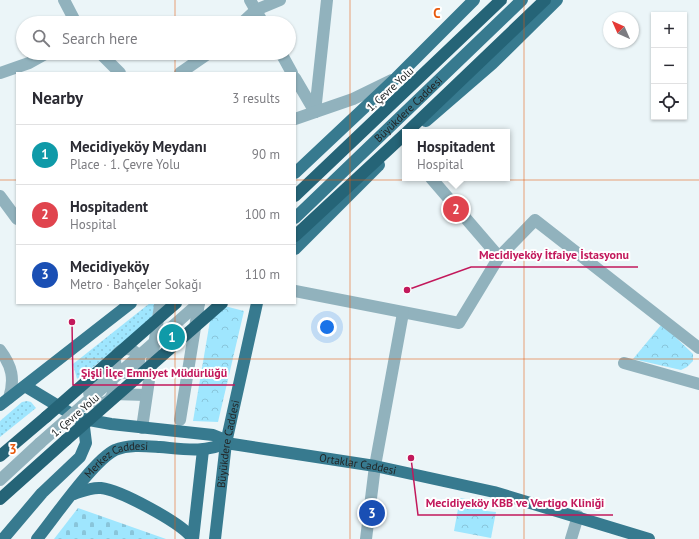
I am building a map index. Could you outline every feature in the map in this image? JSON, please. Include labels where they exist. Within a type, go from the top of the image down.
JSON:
[{"type":"highway","name":"1. Çevre Yolu","points":[[296,195],[501,0]]},
{"type":"highway","points":[[410,129],[545,0]]},
{"type":"highway","points":[[296,235],[402,137]]},
{"type":"highway","name":"1. Çevre Yolu","points":[[0,456],[46,418],[175,304]]},
{"type":"highway","name":"1. Çevre Yolu","points":[[0,499],[221,304]]},
{"type":"main road","points":[[296,172],[396,78],[474,0]]},
{"type":"main road","name":"Büyükdere Caddesi","points":[[296,216],[522,0]]},
{"type":"main road","name":"Büyükdere Caddesi","points":[[417,129],[492,64],[556,0]]},
{"type":"main road","name":"Büyükdere Caddesi","points":[[296,248],[402,143]]},
{"type":"main road","points":[[4,402],[125,304]]},
{"type":"main road","name":"Büyükdere Caddesi","points":[[215,539],[226,443],[258,304]]},
{"type":"main road","points":[[25,386],[78,418],[142,428],[213,435],[223,439],[226,443]]},
{"type":"main road","points":[[3,539],[42,493],[80,457],[86,443],[85,432],[78,418]]},
{"type":"main road","name":"Merkez Caddesi","points":[[37,539],[105,457],[116,450],[138,446],[203,450],[215,448],[226,443]]},
{"type":"main road","name":"Ortaklar Caddesi","points":[[226,443],[375,466],[494,492],[578,516],[649,539]]},
{"type":"main road","name":"Büyükdere Caddesi","points":[[193,539],[203,450]]},
{"type":"main road","points":[[74,494],[91,488],[108,489],[180,525],[193,539]]},
{"type":"street","points":[[64,0],[72,16]]},
{"type":"street","points":[[246,16],[253,5],[280,0]]},
{"type":"street","points":[[315,112],[327,0]]},
{"type":"street","points":[[296,216],[516,0]]},
{"type":"street","points":[[253,5],[259,16]]},
{"type":"street","points":[[0,74],[32,68],[40,60]]},
{"type":"street","points":[[107,60],[119,72]]},
{"type":"street","points":[[181,72],[199,60]]},
{"type":"street","points":[[285,60],[291,72]]},
{"type":"street","points":[[296,118],[353,98],[396,78]]},
{"type":"street","points":[[296,80],[315,112]]},
{"type":"street","points":[[434,181],[499,257]]},
{"type":"street","points":[[0,196],[8,211],[16,218]]},
{"type":"street","points":[[296,291],[459,323],[499,257],[535,220],[699,348]]},
{"type":"street","points":[[142,428],[160,305],[162,304]]},
{"type":"street","points":[[0,480],[198,304]]},
{"type":"street","points":[[180,420],[199,304]]},
{"type":"street","points":[[366,539],[375,466],[402,312]]},
{"type":"street","points":[[136,354],[156,334]]},
{"type":"street","points":[[0,350],[12,370],[12,388],[4,402]]},
{"type":"street","points":[[624,363],[699,384]]},
{"type":"street","points":[[113,394],[146,395]]},
{"type":"street","points":[[0,468],[40,443]]},
{"type":"street","points":[[571,539],[578,516]]},
{"type":"green space","points":[[149,304],[155,304],[151,323],[77,379],[73,364]]},
{"type":"green space","points":[[213,304],[244,311],[218,422],[193,421]]},
{"type":"green space","points":[[662,324],[693,354],[693,361],[681,370],[633,359]]},
{"type":"green space","points":[[22,402],[31,402],[36,408],[0,437],[0,421]]},
{"type":"green space","points":[[460,498],[488,503],[487,511],[496,512],[491,538],[454,531]]},
{"type":"green space","points":[[78,508],[166,539],[54,539]]},
{"type":"place","name":"Hospitadent","points":[[456,209]]},
{"type":"place","name":"Mecidiyeköy İtfaiye İstasyonu","points":[[407,290]]},
{"type":"place","name":"Şişli İlçe Emniyet Müdürlüğü","points":[[72,322]]},
{"type":"place","name":"Mecidiyeköy Meydanı","points":[[172,337]]},
{"type":"place","name":"Mecidiyeköy KBB ve Vertigo Kliniği","points":[[411,458]]},
{"type":"place","name":"Mecidiyeköy","points":[[372,513]]}]
